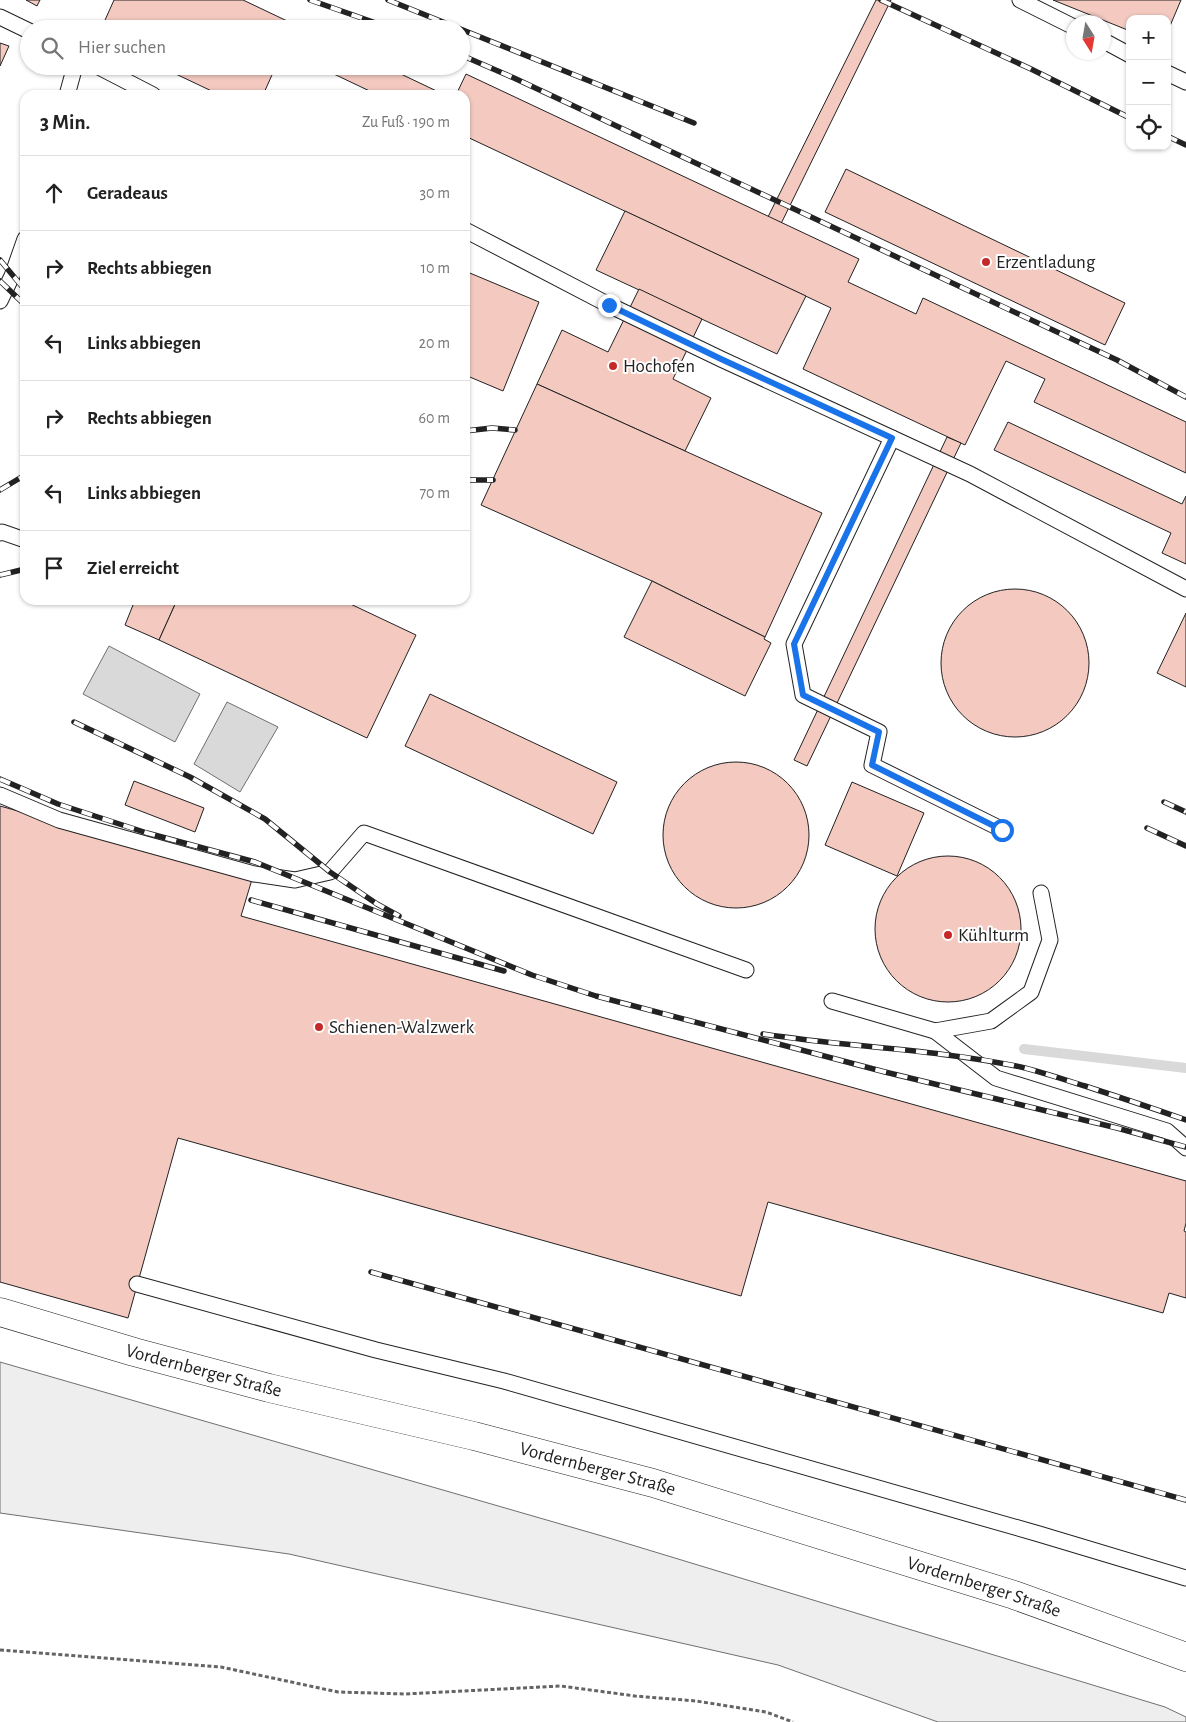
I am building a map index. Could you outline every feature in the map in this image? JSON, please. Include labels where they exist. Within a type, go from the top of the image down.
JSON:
[{"type":"main road","name":"Vordernberger Straße","points":[[0,1312],[134,1352],[269,1388],[474,1436],[652,1483],[1014,1595],[1186,1657]]},
{"type":"lane","points":[[1020,0],[1066,23]]},
{"type":"lane","points":[[0,17],[20,27]]},
{"type":"lane","points":[[1111,45],[1126,52]]},
{"type":"lane","points":[[68,90],[73,75]]},
{"type":"lane","points":[[114,75],[143,90]]},
{"type":"lane","points":[[1171,75],[1186,82]]},
{"type":"lane","points":[[470,233],[609,305],[970,474],[1186,589]]},
{"type":"lane","points":[[0,301],[20,253]]},
{"type":"lane","points":[[892,438],[794,644],[803,695],[879,732],[872,765],[1002,830]]},
{"type":"lane","points":[[1,530],[20,538]]},
{"type":"lane","points":[[0,795],[59,820],[254,874],[295,880],[330,872],[364,832],[746,970]]},
{"type":"lane","points":[[935,1031],[991,1021],[1032,992],[1050,940],[1041,893]]},
{"type":"lane","points":[[832,1001],[935,1031],[996,1078],[1167,1131],[1186,1148]]},
{"type":"lane","points":[[137,1284],[376,1350],[504,1381],[1186,1578]]},
{"type":"path","points":[[0,1650],[221,1667],[338,1692],[405,1694],[560,1686],[635,1696],[696,1701],[766,1712],[793,1722]]},
{"type":"shaded area","points":[[109,646],[200,694],[175,742],[83,694]]},
{"type":"shaded area","points":[[227,702],[278,727],[240,792],[194,764]]},
{"type":"shaded area","points":[[0,1362],[609,1538],[1165,1707],[1186,1717],[1186,1722],[938,1722],[778,1665],[289,1554],[0,1513]]},
{"type":"building","points":[[26,0],[40,0],[37,6]]},
{"type":"building","points":[[114,0],[243,0],[285,20],[105,20]]},
{"type":"building","points":[[876,0],[891,0],[772,242],[759,235]]},
{"type":"building","points":[[1053,0],[1181,0],[1171,24],[1171,15],[1126,15],[1126,29],[1111,23],[1111,15],[1090,15]]},
{"type":"building","points":[[0,43],[9,46],[0,66]]},
{"type":"building","points":[[178,75],[272,75],[265,90],[209,90]]},
{"type":"building","points":[[336,75],[403,75],[434,90],[367,90]]},
{"type":"building","points":[[466,75],[468,75],[859,259],[848,282],[916,314],[923,298],[1186,422],[1186,473],[1034,402],[1045,379],[1006,361],[965,445],[803,369],[831,308],[470,138],[470,90],[458,90]]},
{"type":"building","name":"Erzentladung","points":[[846,169],[1125,303],[1105,345],[825,212]]},
{"type":"building","points":[[625,211],[806,296],[777,354],[596,270]]},
{"type":"building","points":[[470,273],[539,302],[503,391],[470,377]]},
{"type":"building","name":"Hochofen","points":[[639,289],[702,319],[673,379],[711,398],[685,451],[537,384],[562,330],[608,352]]},
{"type":"building","points":[[537,384],[822,513],[765,637],[652,581],[481,505]]},
{"type":"building","points":[[1008,422],[1182,504],[1186,496],[1186,564],[1162,553],[1171,533],[994,450]]},
{"type":"building","points":[[947,437],[961,443],[807,766],[794,760]]},
{"type":"building","points":[[652,581],[765,637],[764,639],[771,643],[745,696],[624,637]]},
{"type":"building","points":[[1015,589],[1029,590],[1043,595],[1056,601],[1067,611],[1077,622],[1083,635],[1088,649],[1088,677],[1083,691],[1077,704],[1067,715],[1056,725],[1043,731],[1029,736],[1015,737],[1001,736],[987,731],[974,725],[963,715],[953,704],[947,691],[942,677],[941,663],[942,649],[947,635],[953,622],[963,611],[974,601],[987,595],[1001,590]]},
{"type":"building","points":[[133,605],[175,605],[159,640],[125,625]]},
{"type":"building","points":[[175,605],[353,605],[416,635],[367,738],[159,640]]},
{"type":"building","points":[[1186,613],[1186,687],[1157,673]]},
{"type":"building","points":[[430,694],[617,782],[593,834],[405,746]]},
{"type":"building","points":[[736,762],[764,768],[787,784],[803,807],[809,835],[803,863],[787,886],[764,902],[736,908],[708,902],[685,886],[669,863],[663,835],[669,807],[685,784],[708,768]]},
{"type":"building","points":[[134,781],[204,808],[195,832],[125,805]]},
{"type":"building","points":[[852,782],[924,813],[897,876],[825,845]]},
{"type":"building","name":"Schienen-Walzwerk","points":[[0,806],[253,876],[241,916],[1186,1181],[1186,1223],[1184,1231],[1186,1232],[1186,1298],[1169,1293],[1163,1313],[768,1202],[741,1296],[178,1138],[128,1318],[0,1282]]},
{"type":"building","name":"Kühlturm","points":[[948,856],[976,861],[1000,877],[1016,901],[1021,929],[1016,957],[1000,981],[976,997],[948,1002],[920,997],[896,981],[880,957],[875,929],[880,901],[896,877],[920,861]]},
{"type":"waterway","points":[[1024,1049],[1186,1068]]},
{"type":"railway","points":[[310,0],[367,20]]},
{"type":"railway","points":[[388,0],[438,20]]},
{"type":"railway","points":[[881,0],[1031,69],[1126,116]]},
{"type":"railway","points":[[470,33],[694,123]]},
{"type":"railway","points":[[470,59],[1117,360],[1186,397]]},
{"type":"railway","points":[[1171,138],[1186,145]]},
{"type":"railway","points":[[0,260],[20,284]]},
{"type":"railway","points":[[0,281],[20,300]]},
{"type":"railway","points":[[470,430],[492,428],[515,430]]},
{"type":"railway","points":[[0,490],[20,478]]},
{"type":"railway","points":[[470,480],[493,480]]},
{"type":"railway","points":[[0,575],[20,570]]},
{"type":"railway","points":[[74,722],[190,777],[265,819],[330,872],[377,904],[399,916]]},
{"type":"railway","points":[[0,779],[58,804],[147,833],[255,862],[532,975],[596,996],[885,1072],[1117,1128],[1186,1147]]},
{"type":"railway","points":[[1164,802],[1186,812]]},
{"type":"railway","points":[[1147,828],[1186,846]]},
{"type":"railway","points":[[251,900],[504,971]]},
{"type":"railway","points":[[763,1034],[953,1056],[1016,1066],[1085,1086],[1186,1120]]},
{"type":"railway","points":[[371,1272],[1186,1500]]},
{"type":"place","name":"Erzentladung","points":[[986,262]]},
{"type":"place","name":"Hochofen","points":[[613,366]]},
{"type":"place","name":"Kühlturm","points":[[948,935]]},
{"type":"place","name":"Schienen-Walzwerk","points":[[319,1027]]},
{"type":"route","points":[[609,305],[892,438],[794,644],[803,695],[879,732],[872,765],[1002,830]]}]
